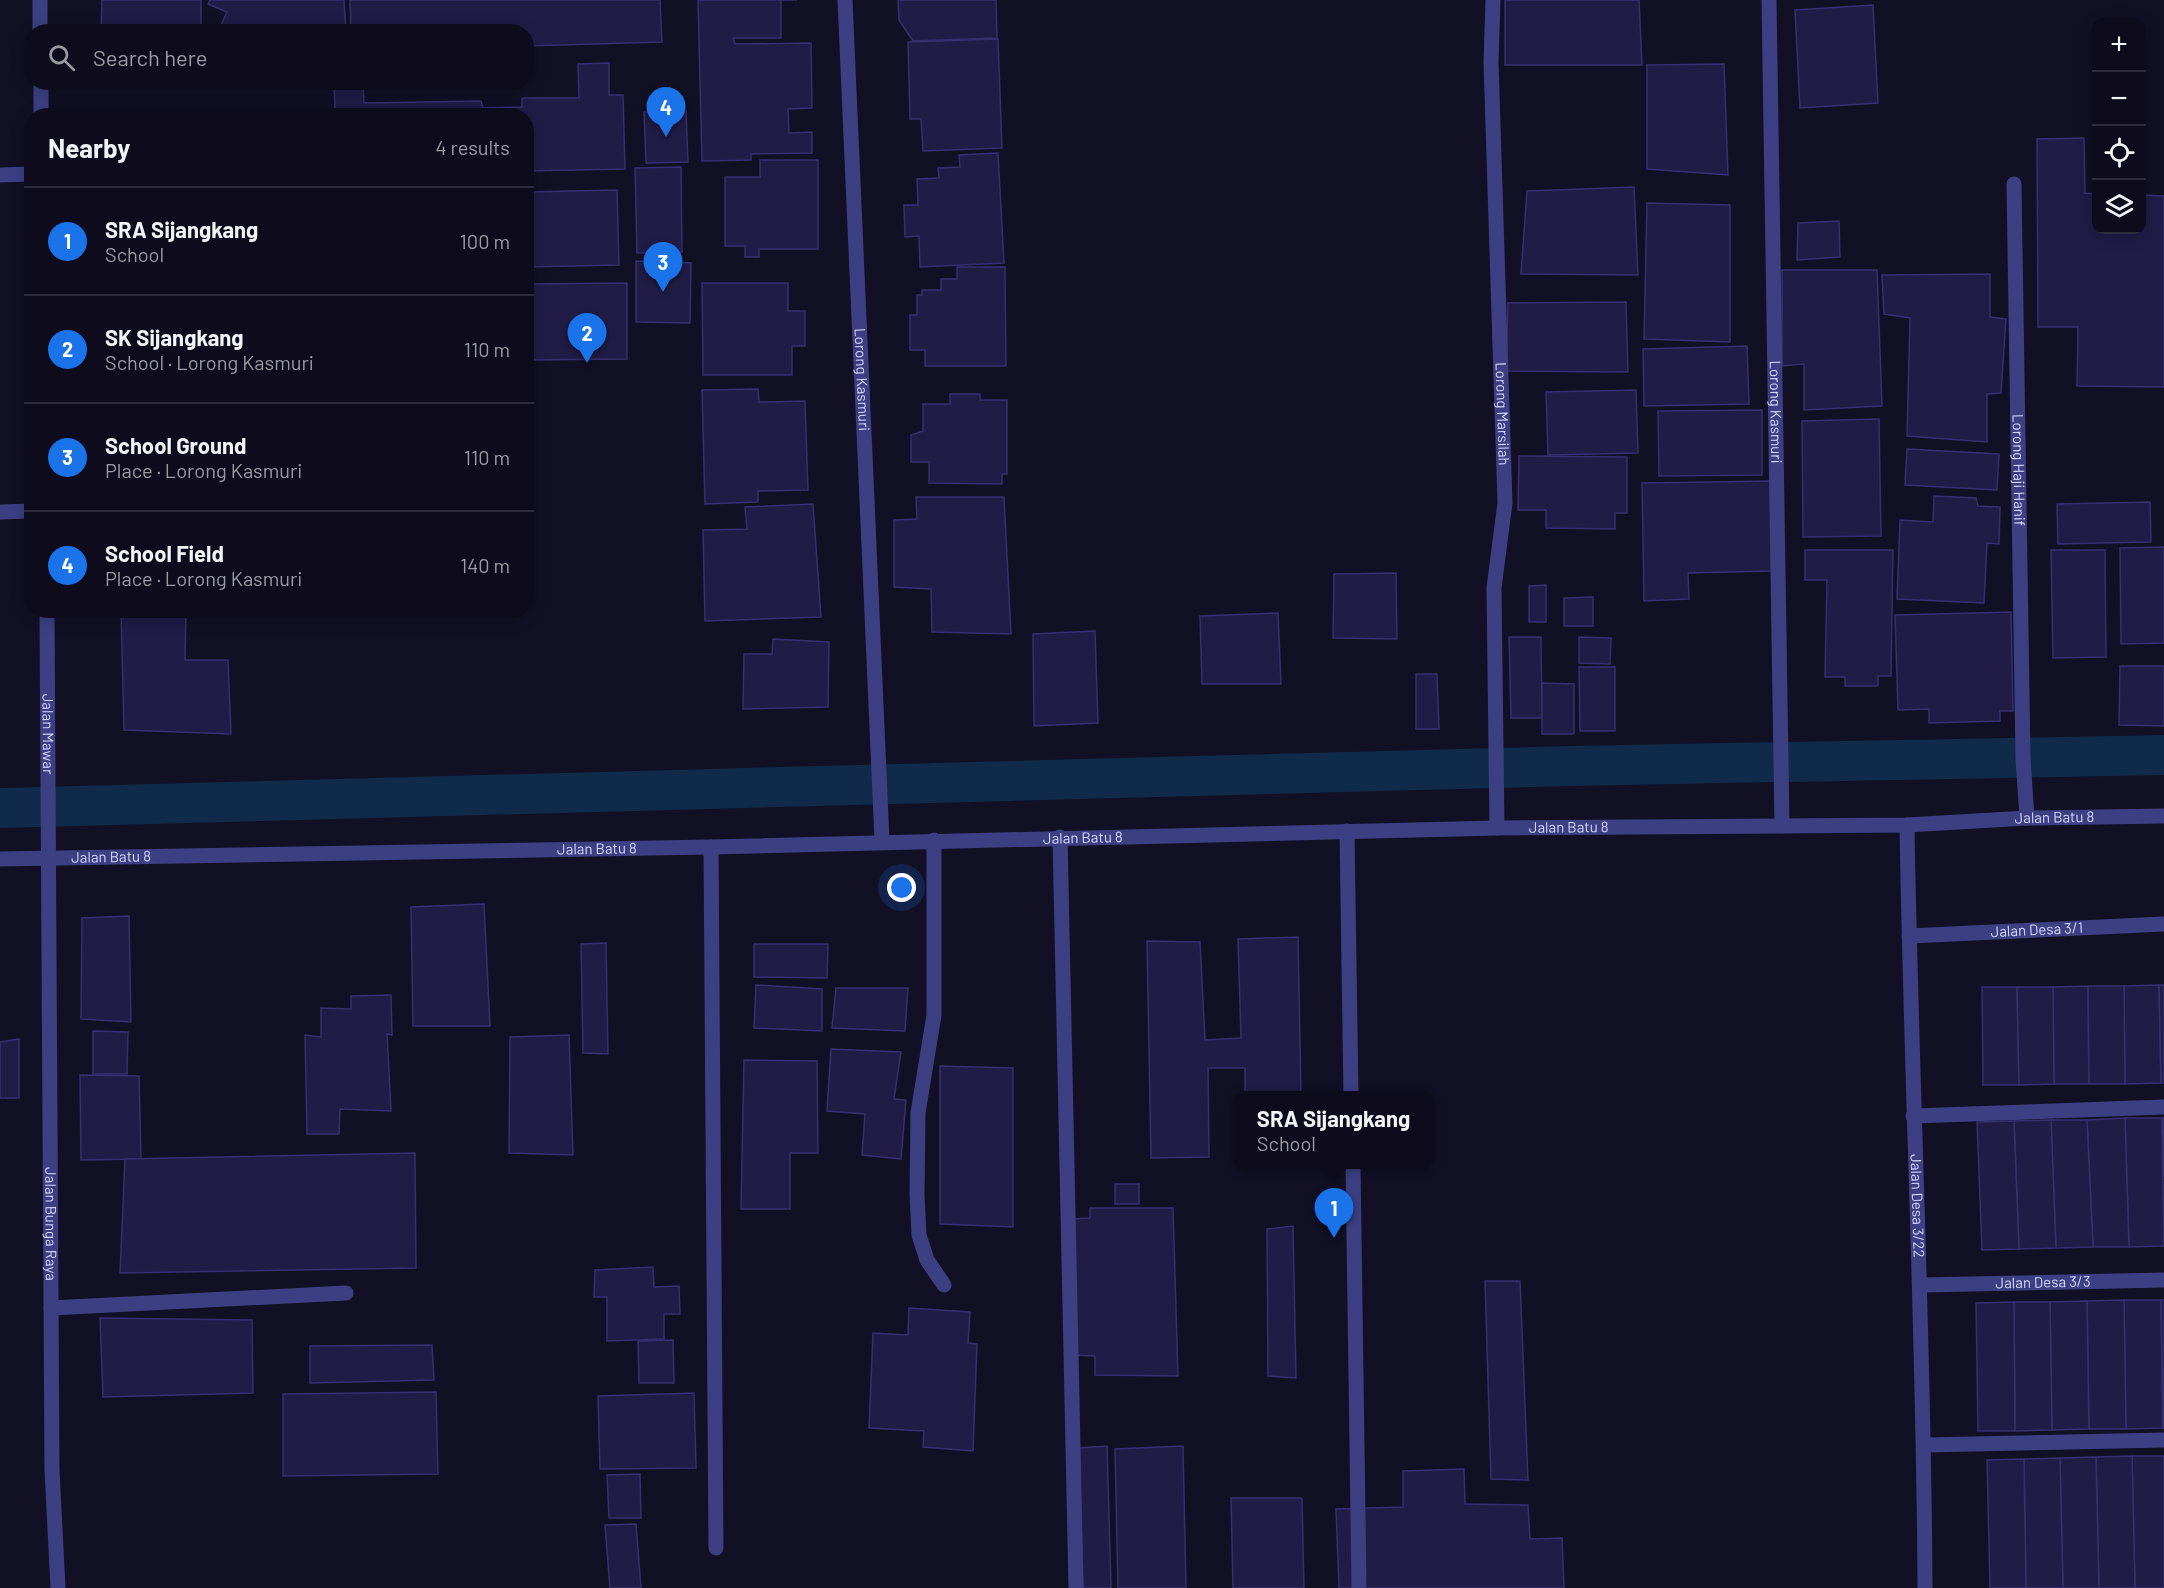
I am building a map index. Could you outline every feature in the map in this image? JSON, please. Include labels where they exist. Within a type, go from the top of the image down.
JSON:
[{"type":"street","points":[[40,0],[40,24]]},
{"type":"street","name":"Lorong Kasmuri","points":[[845,0],[882,841]]},
{"type":"street","name":"Lorong Marsilah","points":[[1493,0],[1491,62],[1505,503],[1494,588],[1497,828]]},
{"type":"street","name":"Lorong Kasmuri","points":[[1769,0],[1782,826]]},
{"type":"street","points":[[41,90],[41,108]]},
{"type":"street","points":[[0,175],[24,174]]},
{"type":"street","name":"Lorong Haji Hanif","points":[[2013,184],[2022,758],[2027,818]]},
{"type":"street","points":[[0,512],[24,511]]},
{"type":"street","name":"Jalan Mawar","points":[[47,618],[50,858]]},
{"type":"street","name":"Jalan Batu 8","points":[[0,859],[711,847],[882,841],[1497,828],[1907,825],[2027,818],[2164,816]]},
{"type":"street","name":"Jalan Desa 3/22","points":[[1907,825],[1913,1116],[1921,1285],[1925,1588]]},
{"type":"street","points":[[1347,831],[1352,1091]]},
{"type":"street","points":[[1059,837],[1076,1588]]},
{"type":"street","points":[[934,840],[934,1015],[918,1113],[917,1194],[920,1235],[927,1260],[944,1285]]},
{"type":"street","points":[[711,847],[716,1548]]},
{"type":"street","name":"Jalan Bunga Raya","points":[[50,858],[52,1470],[58,1588]]},
{"type":"street","name":"Jalan Desa 3/1","points":[[1909,936],[2164,924]]},
{"type":"street","points":[[1913,1116],[2164,1107]]},
{"type":"street","points":[[1353,1169],[1359,1588]]},
{"type":"street","name":"Jalan Desa 3/3","points":[[1921,1285],[2164,1280]]},
{"type":"street","points":[[51,1308],[346,1293]]},
{"type":"street","points":[[1924,1445],[2164,1440]]},
{"type":"building","points":[[102,0],[201,0],[201,24],[101,24]]},
{"type":"building","points":[[210,0],[344,0],[346,24],[222,24],[227,12],[208,4]]},
{"type":"building","points":[[350,0],[660,0],[662,42],[534,46],[534,24],[351,24]]},
{"type":"building","points":[[698,0],[781,0],[781,38],[733,38],[735,44],[811,43],[812,108],[788,109],[789,133],[812,132],[812,153],[751,154],[751,160],[702,161]]},
{"type":"building","points":[[898,0],[996,0],[997,38],[913,41],[899,20]]},
{"type":"building","points":[[1505,0],[1639,0],[1642,65],[1505,65]]},
{"type":"building","points":[[1873,5],[1878,103],[1800,108],[1795,10]]},
{"type":"building","points":[[998,39],[1002,148],[923,151],[921,119],[910,119],[908,42]]},
{"type":"building","points":[[609,63],[609,95],[623,95],[625,169],[534,171],[534,108],[483,108],[522,107],[522,98],[579,98],[578,64]]},
{"type":"building","points":[[1724,64],[1728,175],[1647,169],[1647,65]]},
{"type":"building","points":[[334,90],[363,90],[364,103],[481,101],[483,108],[335,108]]},
{"type":"building","points":[[686,111],[688,162],[646,163],[644,112]]},
{"type":"building","points":[[2084,138],[2085,193],[2092,194],[2092,234],[2146,234],[2146,195],[2164,196],[2164,387],[2077,386],[2078,327],[2038,327],[2037,139]]},
{"type":"building","points":[[998,153],[1004,263],[920,267],[919,236],[905,237],[904,205],[918,205],[917,179],[939,178],[938,168],[960,167],[959,155]]},
{"type":"building","points":[[760,160],[818,160],[818,249],[759,249],[759,257],[745,257],[745,246],[725,246],[725,177],[760,177]]},
{"type":"building","points":[[681,167],[682,252],[637,253],[635,168]]},
{"type":"building","points":[[1634,187],[1638,275],[1521,274],[1527,191]]},
{"type":"building","points":[[617,190],[619,265],[534,267],[534,192]]},
{"type":"building","points":[[1647,203],[1730,205],[1730,342],[1644,339]]},
{"type":"building","points":[[1839,221],[1840,257],[1797,260],[1798,223]]},
{"type":"building","points":[[636,261],[691,263],[690,323],[636,322]]},
{"type":"building","points":[[957,267],[1005,267],[1006,366],[925,366],[925,350],[910,350],[910,315],[917,315],[917,295],[922,295],[922,290],[941,290],[941,279],[957,279]]},
{"type":"building","points":[[1782,270],[1877,270],[1882,406],[1804,410],[1804,364],[1782,366]]},
{"type":"building","points":[[1990,274],[1990,317],[2006,319],[2001,393],[1987,394],[1987,442],[1907,436],[1910,318],[1884,314],[1882,275]]},
{"type":"building","points":[[627,283],[627,359],[534,360],[534,284]]},
{"type":"building","points":[[702,283],[788,283],[788,311],[805,311],[805,346],[792,346],[792,375],[703,375]]},
{"type":"building","points":[[1626,302],[1628,372],[1506,371],[1508,303]]},
{"type":"building","points":[[1747,346],[1749,404],[1644,406],[1643,349]]},
{"type":"building","points":[[758,389],[759,402],[805,401],[808,490],[758,491],[758,502],[705,504],[702,390]]},
{"type":"building","points":[[1636,390],[1638,453],[1548,455],[1546,392]]},
{"type":"building","points":[[950,394],[980,394],[980,400],[1007,400],[1007,474],[1002,474],[1002,484],[929,483],[929,462],[911,462],[911,435],[923,431],[923,404],[950,404]]},
{"type":"building","points":[[1762,410],[1762,475],[1659,476],[1658,411]]},
{"type":"building","points":[[1879,419],[1881,536],[1803,537],[1802,421]]},
{"type":"building","points":[[1907,449],[1999,454],[1997,490],[1905,485]]},
{"type":"building","points":[[1519,456],[1627,457],[1627,513],[1615,513],[1615,529],[1546,528],[1546,510],[1518,510]]},
{"type":"building","points":[[1772,481],[1774,571],[1688,573],[1689,599],[1644,601],[1642,483]]},
{"type":"building","points":[[1934,496],[1976,498],[1978,506],[2000,507],[1999,544],[1987,543],[1984,603],[1897,599],[1900,520],[1933,522]]},
{"type":"building","points":[[916,497],[1004,497],[1011,634],[932,632],[931,589],[894,587],[894,520],[917,519]]},
{"type":"building","points":[[2150,502],[2151,542],[2058,544],[2057,504]]},
{"type":"building","points":[[813,504],[821,617],[705,621],[703,530],[747,529],[745,507]]},
{"type":"building","points":[[2164,547],[2164,643],[2121,644],[2120,548]]},
{"type":"building","points":[[1805,550],[1893,550],[1891,676],[1878,676],[1878,686],[1845,686],[1845,677],[1825,677],[1827,580],[1805,580]]},
{"type":"building","points":[[2051,550],[2105,550],[2106,657],[2053,658]]},
{"type":"building","points":[[1396,573],[1397,639],[1333,638],[1334,574]]},
{"type":"building","points":[[1546,585],[1546,622],[1529,622],[1529,586]]},
{"type":"building","points":[[1593,597],[1593,626],[1564,626],[1564,598]]},
{"type":"building","points":[[2011,612],[2013,711],[2000,711],[2000,721],[1929,723],[1929,709],[1898,710],[1895,615]]},
{"type":"building","points":[[1278,613],[1281,684],[1202,684],[1200,616]]},
{"type":"building","points":[[121,618],[186,618],[185,660],[228,660],[231,734],[124,730]]},
{"type":"building","points":[[1095,631],[1098,723],[1034,726],[1033,634]]},
{"type":"building","points":[[1509,637],[1541,637],[1542,718],[1511,718]]},
{"type":"building","points":[[1579,637],[1611,638],[1610,664],[1579,663]]},
{"type":"building","points":[[773,639],[829,642],[828,707],[743,709],[744,654],[772,654]]},
{"type":"building","points":[[2120,666],[2164,666],[2164,726],[2119,725]]},
{"type":"building","points":[[1579,667],[1615,667],[1615,731],[1580,731]]},
{"type":"building","points":[[1416,674],[1437,674],[1439,729],[1416,729]]},
{"type":"building","points":[[1542,683],[1574,684],[1574,734],[1542,734]]},
{"type":"building","points":[[484,904],[490,1026],[413,1026],[411,907]]},
{"type":"building","points":[[129,916],[131,1022],[81,1019],[82,918]]},
{"type":"building","points":[[1298,937],[1301,1091],[1245,1091],[1245,1068],[1208,1068],[1209,1157],[1151,1158],[1147,941],[1200,942],[1205,1040],[1241,1038],[1238,939]]},
{"type":"building","points":[[606,943],[608,1054],[583,1053],[581,944]]},
{"type":"building","points":[[754,944],[828,944],[827,978],[754,977]]},
{"type":"building","points":[[756,985],[822,989],[822,1031],[754,1028]]},
{"type":"building","points":[[2159,985],[2161,1083],[2125,1084],[2124,986]]},
{"type":"building","points":[[2159,985],[2164,985],[2164,1083],[2161,1083]]},
{"type":"building","points":[[2088,986],[2089,1084],[2054,1084],[2053,987]]},
{"type":"building","points":[[2088,986],[2124,986],[2125,1084],[2089,1084]]},
{"type":"building","points":[[1982,987],[2017,987],[2019,1085],[1983,1085]]},
{"type":"building","points":[[2017,987],[2053,987],[2054,1084],[2019,1085]]},
{"type":"building","points":[[836,988],[908,988],[905,1031],[832,1028]]},
{"type":"building","points":[[391,995],[392,1035],[387,1034],[391,1111],[340,1109],[339,1134],[307,1134],[305,1035],[321,1037],[321,1008],[351,1009],[351,996]]},
{"type":"building","points":[[93,1031],[128,1032],[127,1074],[93,1074]]},
{"type":"building","points":[[569,1035],[573,1155],[509,1153],[510,1037]]},
{"type":"building","points":[[19,1039],[19,1098],[0,1098],[0,1042]]},
{"type":"building","points":[[831,1049],[901,1052],[894,1099],[906,1100],[901,1159],[862,1155],[865,1114],[827,1111]]},
{"type":"building","points":[[744,1060],[817,1061],[818,1153],[790,1153],[790,1209],[741,1209]]},
{"type":"building","points":[[940,1066],[1013,1068],[1013,1227],[940,1224]]},
{"type":"building","points":[[80,1075],[139,1076],[141,1159],[81,1160]]},
{"type":"building","points":[[2125,1118],[2162,1118],[2164,1246],[2129,1247]]},
{"type":"building","points":[[2125,1118],[2129,1247],[2093,1247],[2087,1120]]},
{"type":"building","points":[[2162,1118],[2164,1118],[2164,1177]]},
{"type":"building","points":[[2051,1120],[2087,1120],[2093,1247],[2056,1248]]},
{"type":"building","points":[[2051,1120],[2056,1248],[2019,1249],[2014,1121]]},
{"type":"building","points":[[2014,1121],[2019,1249],[1982,1250],[1977,1122]]},
{"type":"building","points":[[415,1153],[416,1268],[120,1273],[125,1159]]},
{"type":"building","points":[[1115,1184],[1139,1184],[1139,1204],[1115,1204]]},
{"type":"building","points":[[1090,1208],[1173,1208],[1178,1376],[1095,1375],[1095,1356],[1072,1355],[1069,1219],[1090,1218]]},
{"type":"building","points":[[1293,1226],[1296,1378],[1268,1376],[1267,1229]]},
{"type":"building","points":[[653,1267],[654,1287],[679,1286],[680,1314],[664,1314],[664,1339],[607,1341],[607,1297],[594,1297],[595,1270]]},
{"type":"building","points":[[1485,1281],[1520,1281],[1528,1480],[1491,1479]]},
{"type":"building","points":[[2124,1300],[2161,1300],[2163,1428],[2126,1429]]},
{"type":"building","points":[[2124,1300],[2126,1429],[2089,1429],[2087,1301]]},
{"type":"building","points":[[2161,1300],[2164,1300],[2164,1428],[2163,1428]]},
{"type":"building","points":[[2087,1301],[2089,1429],[2052,1430],[2050,1302]]},
{"type":"building","points":[[2014,1302],[2050,1302],[2052,1430],[2015,1431]]},
{"type":"building","points":[[2014,1302],[2015,1431],[1978,1431],[1976,1303]]},
{"type":"building","points":[[909,1308],[970,1312],[968,1343],[977,1344],[973,1451],[923,1447],[924,1431],[869,1428],[873,1333],[908,1335]]},
{"type":"building","points":[[100,1318],[252,1320],[253,1393],[103,1397]]},
{"type":"building","points":[[673,1340],[674,1383],[639,1383],[638,1341]]},
{"type":"building","points":[[432,1345],[434,1380],[310,1383],[310,1346]]},
{"type":"building","points":[[436,1392],[438,1474],[283,1476],[283,1394]]},
{"type":"building","points":[[694,1393],[696,1468],[600,1469],[598,1396]]},
{"type":"building","points":[[1107,1446],[1111,1588],[1083,1588],[1079,1448]]},
{"type":"building","points":[[1183,1446],[1186,1588],[1118,1588],[1115,1449]]},
{"type":"building","points":[[2132,1456],[2164,1456],[2164,1588],[2135,1588]]},
{"type":"building","points":[[2132,1456],[2135,1588],[2099,1588],[2096,1457]]},
{"type":"building","points":[[2096,1457],[2099,1588],[2063,1588],[2060,1458]]},
{"type":"building","points":[[2060,1458],[2063,1588],[2026,1588],[2024,1459]]},
{"type":"building","points":[[2024,1459],[2026,1588],[1990,1588],[1987,1460]]},
{"type":"building","points":[[1464,1469],[1465,1504],[1528,1505],[1530,1539],[1562,1538],[1564,1588],[1339,1588],[1336,1509],[1403,1507],[1403,1471]]},
{"type":"building","points":[[640,1474],[641,1518],[609,1518],[607,1475]]},
{"type":"building","points":[[1231,1498],[1302,1498],[1304,1588],[1233,1588]]},
{"type":"building","points":[[636,1524],[641,1588],[610,1588],[605,1525]]},
{"type":"waterway","points":[[0,808],[1570,766],[2164,755]]},
{"type":"place","name":"School Field","points":[[666,137]]},
{"type":"place","name":"School Ground","points":[[663,292]]},
{"type":"place","name":"SK Sijangkang","points":[[587,363]]},
{"type":"place","name":"SRA Sijangkang","points":[[1334,1238]]}]
